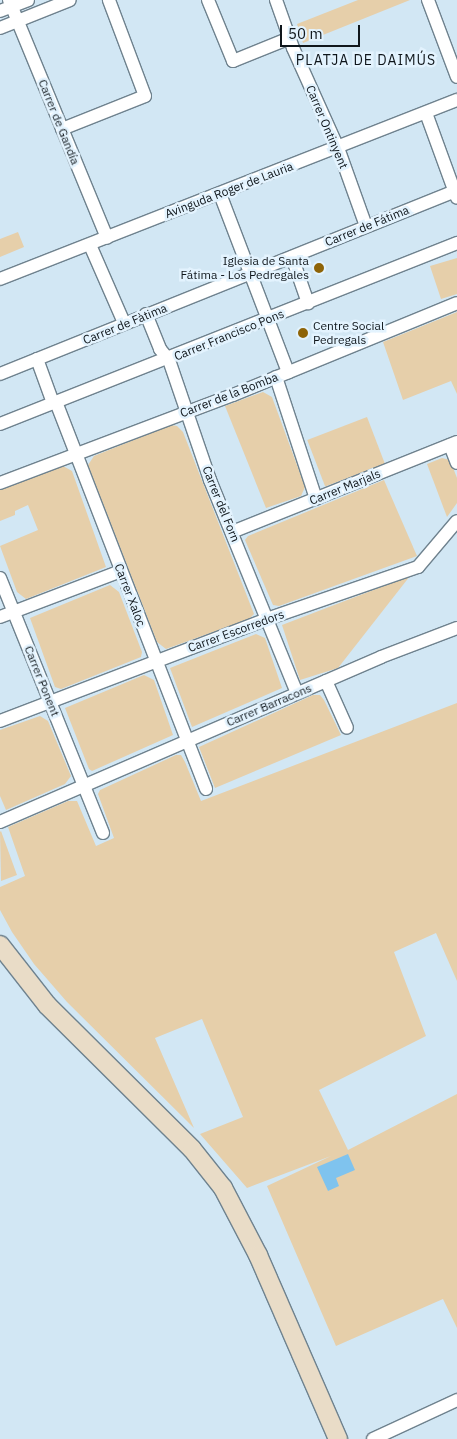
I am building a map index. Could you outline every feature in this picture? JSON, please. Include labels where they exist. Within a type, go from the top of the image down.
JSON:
[{"type":"street","points":[[7,6],[28,0]]},
{"type":"street","points":[[0,28],[70,0]]},
{"type":"street","points":[[62,129],[145,96],[109,0]]},
{"type":"street","points":[[208,0],[233,61],[290,38]]},
{"type":"street","name":"Carrer Ontinyent","points":[[276,0],[290,38],[338,148],[366,226]]},
{"type":"street","points":[[428,0],[457,77]]},
{"type":"street","name":"Carrer de Gandía","points":[[7,6],[18,20],[106,238]]},
{"type":"street","name":"Avinguda Roger de Lauria","points":[[0,279],[457,100]]},
{"type":"street","points":[[426,113],[456,193]]},
{"type":"street","name":"Carrer de Fátima","points":[[250,274],[366,226],[456,193]]},
{"type":"street","points":[[220,194],[269,319],[282,375],[316,499]]},
{"type":"street","name":"Carrer Francisco Pons","points":[[0,424],[168,360],[457,243]]},
{"type":"street","points":[[90,245],[124,323]]},
{"type":"street","points":[[292,257],[308,303]]},
{"type":"street","name":"Carrer de Fàtima","points":[[0,374],[250,274]]},
{"type":"street","name":"Carrer de la Bomba","points":[[0,483],[282,375],[457,303]]},
{"type":"street","name":"Carrer del Forn","points":[[146,314],[160,349],[168,360],[185,412],[297,694]]},
{"type":"street","name":"Carrer Xaloc","points":[[37,359],[77,455],[206,789]]},
{"type":"street","points":[[454,443],[457,463]]},
{"type":"street","name":"Carrer Marjals","points":[[232,532],[454,443]]},
{"type":"street","name":"Carrer Escorredors","points":[[0,721],[267,619],[418,567],[457,521]]},
{"type":"street","points":[[0,617],[122,572]]},
{"type":"street","name":"Carrer Ponent","points":[[0,578],[83,786]]},
{"type":"street","name":"Carrer Barracons","points":[[0,822],[326,681],[457,628]]},
{"type":"street","points":[[326,681],[347,728]]},
{"type":"street","points":[[83,786],[103,833]]},
{"type":"street","points":[[0,945],[46,1005],[192,1149],[222,1188],[258,1255],[338,1439]]},
{"type":"street","points":[[373,1439],[457,1400]]},
{"type":"shaded area","points":[[358,0],[410,0],[303,43],[297,24]]},
{"type":"shaded area","points":[[18,232],[24,247],[0,257],[0,239]]},
{"type":"shaded area","points":[[457,258],[457,294],[441,299],[430,266]]},
{"type":"shaded area","points":[[457,312],[457,394],[451,381],[403,400],[383,342]]},
{"type":"shaded area","points":[[263,392],[272,397],[305,487],[301,496],[266,508],[225,406]]},
{"type":"shaded area","points":[[367,417],[385,464],[325,487],[307,440]]},
{"type":"shaded area","points":[[171,425],[177,426],[183,432],[254,614],[249,619],[166,649],[157,642],[88,465],[94,456]]},
{"type":"shaded area","points":[[442,458],[450,460],[457,478],[457,503],[447,517],[427,464]]},
{"type":"shaded area","points":[[63,466],[72,471],[106,567],[26,599],[17,592],[0,546],[38,530],[28,505],[15,511],[15,515],[0,521],[0,490]]},
{"type":"shaded area","points":[[384,480],[417,556],[279,606],[273,605],[245,540],[248,536]]},
{"type":"shaded area","points":[[410,576],[338,668],[300,680],[282,625]]},
{"type":"shaded area","points":[[110,585],[119,592],[142,652],[141,657],[61,689],[55,687],[30,618]]},
{"type":"shaded area","points":[[256,634],[265,638],[282,688],[192,727],[170,668]]},
{"type":"shaded area","points":[[144,675],[154,680],[173,735],[92,771],[89,769],[65,708]]},
{"type":"shaded area","points":[[313,695],[320,695],[324,700],[341,735],[215,788],[199,747]]},
{"type":"shaded area","points":[[457,703],[457,981],[436,933],[394,952],[426,1036],[319,1090],[348,1150],[457,1094],[457,1328],[443,1299],[336,1346],[267,1186],[331,1156],[247,1188],[200,1134],[243,1117],[202,1019],[155,1038],[194,1128],[67,1002],[34,964],[12,932],[0,910],[0,887],[25,876],[8,827],[68,801],[77,801],[96,846],[114,838],[98,794],[100,790],[176,755],[181,755],[185,762],[201,801]]},
{"type":"shaded area","points":[[40,716],[48,721],[71,776],[65,784],[6,810],[0,796],[0,730]]},
{"type":"shaded area","points":[[0,832],[17,875],[1,881]]},
{"type":"water","points":[[348,1154],[355,1170],[336,1178],[339,1186],[328,1191],[317,1167]]},
{"type":"place","name":"Iglesia de Santa Fátima - Los Pedregales","points":[[319,268]]},
{"type":"place","name":"Centre Social Pedregals","points":[[303,333]]},
{"type":"district","name":"PLATJA DE DAIMÚS","points":[[366,60]]}]
